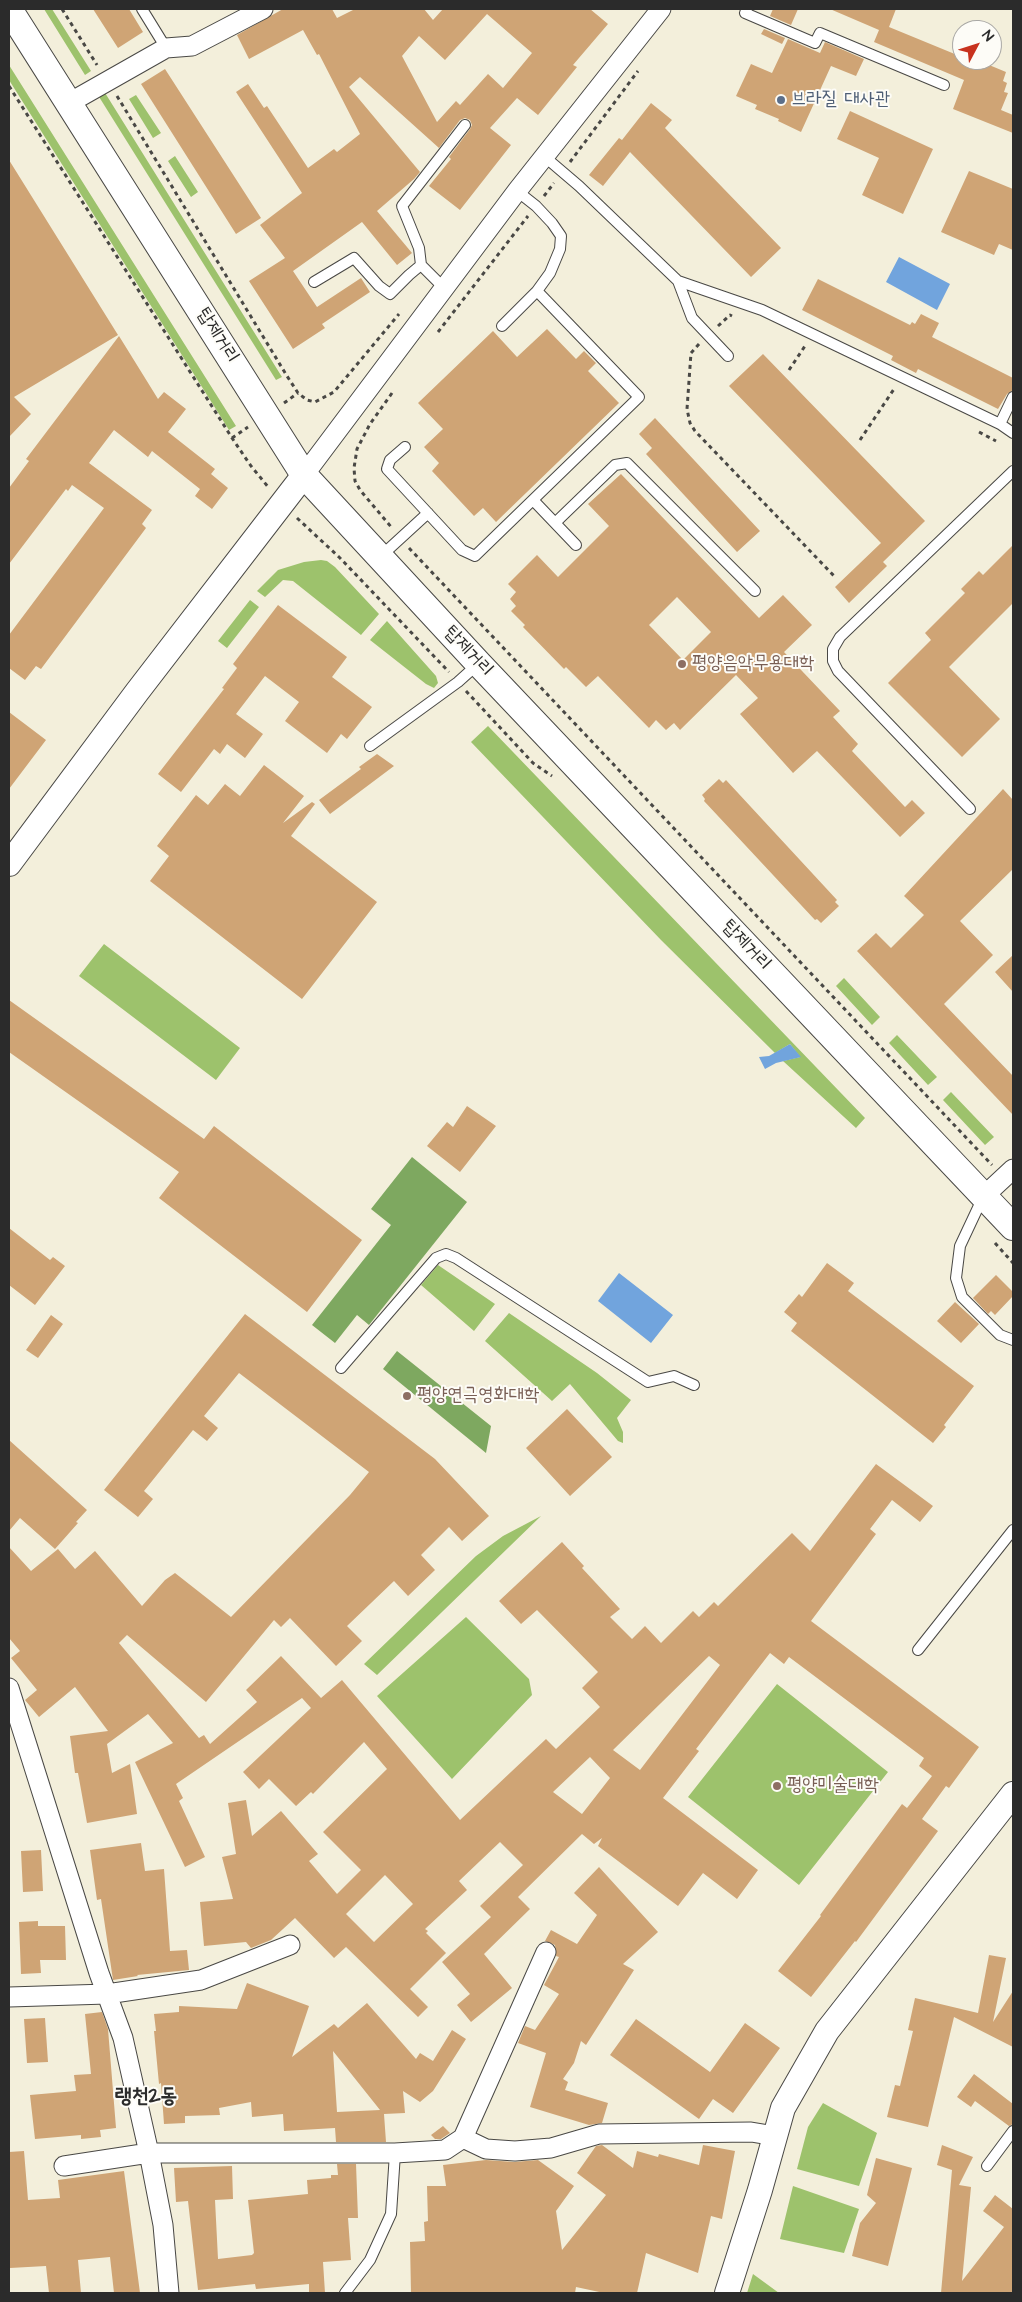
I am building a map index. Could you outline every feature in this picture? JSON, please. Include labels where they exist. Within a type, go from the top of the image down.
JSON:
[{"type":"main road","name":"탑제거리","points":[[10,9],[304,475],[379,558],[1013,1227]]},
{"type":"street","points":[[69,103],[166,48],[192,46],[263,9]]},
{"type":"street","points":[[9,864],[137,692],[304,475],[444,288],[661,9]]},
{"type":"street","points":[[984,1196],[1008,1174]]},
{"type":"street","points":[[9,1688],[107,1994],[123,2038],[163,2225],[169,2293]]},
{"type":"street","points":[[727,2293],[783,2108],[827,2031],[1013,1794]]},
{"type":"street","points":[[9,1996],[107,1994],[201,1980],[290,1945]]},
{"type":"street","points":[[64,2166],[149,2154],[395,2153],[445,2150],[463,2138],[546,1952]]},
{"type":"street","points":[[463,2138],[486,2149],[515,2151],[551,2148],[600,2134],[751,2132],[775,2136]]},
{"type":"lane","points":[[142,9],[166,48]]},
{"type":"lane","points":[[746,9],[745,13],[815,42],[820,33],[944,85]]},
{"type":"lane","points":[[444,288],[422,265],[419,248],[402,206],[465,126]]},
{"type":"lane","points":[[545,158],[678,280],[762,310],[1000,424],[1013,433]]},
{"type":"lane","points":[[502,326],[536,291],[550,273],[560,249],[561,236],[536,206],[518,191]]},
{"type":"lane","points":[[314,282],[354,258],[390,294],[409,274],[422,265]]},
{"type":"lane","points":[[678,280],[692,318],[728,356]]},
{"type":"lane","points":[[405,447],[390,460],[387,469],[462,550],[475,556],[639,397],[536,291]]},
{"type":"lane","points":[[1000,424],[1013,397]]},
{"type":"lane","points":[[555,523],[615,465],[627,463],[755,592]]},
{"type":"lane","points":[[970,809],[838,671],[833,662],[833,649],[840,636],[1013,471]]},
{"type":"lane","points":[[533,500],[576,545]]},
{"type":"lane","points":[[379,558],[428,513]]},
{"type":"lane","points":[[370,746],[479,664]]},
{"type":"lane","points":[[984,1196],[960,1246],[956,1278],[962,1297],[1000,1335],[1013,1340]]},
{"type":"lane","points":[[341,1368],[436,1258],[446,1254],[456,1258],[648,1382],[674,1376],[694,1385]]},
{"type":"lane","points":[[918,1650],[1013,1530]]},
{"type":"lane","points":[[986,2166],[1013,2131]]},
{"type":"lane","points":[[346,2293],[370,2260],[391,2214],[395,2153]]},
{"type":"path","points":[[62,9],[298,393],[307,400],[315,402],[334,392],[401,311]]},
{"type":"path","points":[[432,339],[640,70]]},
{"type":"path","points":[[738,317],[730,315],[691,353],[687,409],[690,423],[836,577]]},
{"type":"path","points":[[789,370],[807,344],[800,340]]},
{"type":"path","points":[[885,384],[903,393]]},
{"type":"path","points":[[397,385],[370,424],[357,449],[354,468],[355,481],[360,490],[401,538],[1008,1174]]},
{"type":"path","points":[[860,440],[894,388]]},
{"type":"path","points":[[972,429],[998,442]]},
{"type":"green space","points":[[44,9],[52,9],[91,71],[85,75]]},
{"type":"green space","points":[[9,65],[236,426],[229,430],[9,80]]},
{"type":"green space","points":[[102,88],[282,377],[276,380],[96,92]]},
{"type":"green space","points":[[136,95],[161,133],[153,138],[129,99]]},
{"type":"green space","points":[[175,156],[198,192],[191,197],[168,161]]},
{"type":"green space","points":[[327,561],[335,567],[379,614],[361,635],[293,581],[283,580],[265,597],[257,591],[278,570],[304,562]]},
{"type":"green space","points":[[250,600],[259,607],[227,648],[218,641]]},
{"type":"green space","points":[[387,621],[436,676],[438,683],[434,688],[426,684],[370,640]]},
{"type":"green space","points":[[488,726],[865,1118],[856,1128],[783,1061],[800,1057],[790,1044],[775,1053],[661,940],[471,742]]},
{"type":"green space","points":[[104,944],[240,1048],[216,1080],[79,976]]},
{"type":"green space","points":[[844,978],[880,1017],[872,1025],[836,986]]},
{"type":"green space","points":[[897,1035],[937,1077],[928,1085],[889,1043]]},
{"type":"green space","points":[[951,1092],[994,1137],[985,1145],[943,1100]]},
{"type":"green space","points":[[412,1157],[467,1202],[369,1325],[357,1315],[335,1343],[312,1325],[391,1225],[371,1209]]},
{"type":"green space","points":[[438,1265],[495,1304],[474,1331],[421,1285]]},
{"type":"green space","points":[[509,1313],[597,1373],[631,1400],[617,1418],[623,1432],[623,1443],[618,1441],[570,1384],[552,1401],[485,1341]]},
{"type":"green space","points":[[397,1351],[491,1426],[486,1453],[383,1369]]},
{"type":"green space","points":[[541,1516],[377,1675],[364,1664],[476,1556],[503,1536]]},
{"type":"green space","points":[[466,1617],[529,1679],[532,1695],[452,1779],[377,1696]]},
{"type":"green space","points":[[777,1684],[888,1772],[799,1885],[688,1797]]},
{"type":"green space","points":[[823,2103],[877,2133],[859,2186],[797,2169],[808,2127]]},
{"type":"green space","points":[[793,2186],[859,2209],[844,2253],[780,2239]]},
{"type":"green space","points":[[753,2274],[779,2293],[747,2293]]},
{"type":"water","points":[[899,257],[950,284],[937,310],[886,282]]},
{"type":"water","points":[[790,1044],[801,1057],[776,1063],[765,1069],[759,1057],[769,1056]]},
{"type":"water","points":[[619,1273],[673,1315],[651,1343],[598,1301]]},
{"type":"building","points":[[93,9],[129,9],[143,32],[118,48]]},
{"type":"building","points":[[283,9],[332,9],[337,18],[355,9],[424,9],[433,20],[443,9],[590,9],[608,24],[573,65],[577,67],[538,115],[517,98],[490,128],[511,145],[460,210],[429,186],[451,159],[449,157],[470,129],[472,125],[470,120],[465,118],[460,120],[439,148],[360,77],[349,87],[420,172],[377,211],[412,253],[397,265],[362,222],[293,271],[317,307],[361,278],[370,292],[322,324],[325,328],[293,349],[249,281],[285,258],[260,225],[302,193],[236,92],[248,84],[264,108],[267,106],[308,168],[334,149],[337,152],[360,134],[319,54],[317,55],[303,30],[249,59],[237,35]],"holes":[[[487,14],[532,53],[503,88],[488,74],[460,105],[456,101],[437,122],[402,56],[419,36],[445,60]]]},
{"type":"building","points":[[773,9],[798,9],[791,25],[770,16]]},
{"type":"building","points":[[830,9],[896,9],[889,27],[952,53],[952,70],[1001,70],[1006,72],[1003,81],[1007,83],[1004,92],[1008,93],[1001,110],[1013,115],[1013,133],[953,109],[964,80],[874,42],[879,30]]},
{"type":"building","points":[[764,29],[785,38],[782,44],[761,34]]},
{"type":"building","points":[[788,39],[820,53],[825,42],[864,59],[856,76],[831,66],[801,132],[778,121],[779,119],[755,109],[757,105],[736,96],[751,64],[772,73]]},
{"type":"building","points":[[165,69],[261,218],[236,234],[141,84]]},
{"type":"building","points":[[651,103],[672,120],[665,128],[781,248],[751,277],[630,152],[603,186],[589,175],[619,138],[622,140]]},
{"type":"building","points":[[850,111],[933,149],[903,214],[862,195],[879,158],[837,139]]},
{"type":"building","points":[[9,160],[118,335],[14,397],[31,414],[9,437]]},
{"type":"building","points":[[969,171],[1013,189],[1013,250],[999,244],[994,255],[941,232]]},
{"type":"building","points":[[818,279],[910,325],[912,322],[915,324],[921,314],[939,323],[932,337],[1013,378],[1013,390],[1007,394],[998,409],[918,369],[916,373],[891,360],[893,356],[802,310]]},
{"type":"building","points":[[547,329],[576,359],[584,351],[596,363],[588,371],[619,403],[496,522],[483,508],[474,516],[432,471],[439,463],[424,447],[443,429],[418,403],[493,331],[517,357]]},
{"type":"building","points":[[119,336],[158,399],[164,392],[186,409],[168,432],[215,469],[211,474],[228,488],[212,509],[195,496],[200,489],[152,451],[148,457],[114,430],[89,463],[152,510],[142,524],[146,528],[41,669],[36,666],[25,680],[9,668],[9,635],[104,508],[72,485],[68,491],[66,489],[9,564],[9,488],[29,461],[26,459]]},
{"type":"building","points":[[763,354],[925,521],[883,562],[887,566],[849,603],[835,587],[881,543],[729,386]]},
{"type":"building","points":[[655,418],[760,531],[737,552],[646,454],[652,448],[639,434]]},
{"type":"building","points":[[621,474],[759,618],[783,595],[812,625],[784,652],[840,711],[833,717],[858,744],[852,751],[905,807],[912,800],[925,813],[900,837],[817,751],[793,773],[740,714],[758,698],[736,675],[680,730],[674,723],[666,730],[656,720],[649,728],[598,676],[586,687],[566,667],[564,669],[523,627],[525,625],[511,611],[516,606],[510,599],[516,592],[508,584],[537,555],[558,577],[609,526],[588,504]],"holes":[[[677,597],[711,632],[683,660],[649,625]]]},
{"type":"building","points":[[1013,545],[1013,603],[949,667],[1000,719],[962,757],[888,683],[931,640],[925,633],[965,593],[961,589],[979,571],[983,575]]},
{"type":"building","points":[[278,605],[347,657],[332,677],[372,707],[347,739],[341,734],[327,753],[285,721],[299,702],[265,676],[236,714],[263,734],[245,758],[227,744],[220,754],[214,749],[181,792],[158,774],[224,689],[222,688],[237,668],[233,664]]},
{"type":"building","points":[[9,712],[46,740],[9,789]]},
{"type":"building","points":[[377,754],[394,766],[330,814],[319,800],[361,769],[359,767]]},
{"type":"building","points":[[264,765],[304,796],[283,823],[312,802],[315,804],[291,836],[377,902],[302,999],[150,881],[169,856],[157,846],[196,795],[208,805],[225,784],[240,796]]},
{"type":"building","points":[[719,779],[723,783],[726,780],[837,900],[835,902],[839,906],[821,923],[817,919],[815,920],[704,801],[705,799],[702,795]]},
{"type":"building","points":[[1003,789],[1013,800],[1013,869],[960,921],[993,955],[944,1004],[1013,1076],[1013,1115],[857,951],[876,933],[891,948],[924,915],[904,896]]},
{"type":"building","points":[[1013,955],[1013,992],[995,972]]},
{"type":"building","points":[[9,1000],[204,1139],[214,1126],[362,1240],[307,1312],[159,1198],[179,1172],[9,1052]]},
{"type":"building","points":[[467,1106],[496,1126],[460,1172],[427,1146],[447,1122],[453,1127]]},
{"type":"building","points":[[9,1228],[50,1260],[53,1257],[65,1266],[35,1305],[9,1285]]},
{"type":"building","points":[[827,1263],[854,1283],[848,1291],[974,1386],[944,1425],[946,1427],[933,1443],[791,1331],[797,1323],[784,1312],[799,1294],[802,1297]]},
{"type":"building","points":[[996,1275],[1013,1292],[1013,1296],[995,1315],[991,1311],[988,1314],[973,1298]]},
{"type":"building","points":[[955,1302],[979,1324],[961,1343],[937,1321]]},
{"type":"building","points":[[245,1314],[435,1459],[489,1516],[462,1541],[449,1527],[421,1555],[435,1570],[408,1596],[394,1581],[347,1626],[362,1641],[336,1666],[290,1618],[281,1627],[274,1620],[206,1702],[127,1635],[119,1643],[199,1738],[204,1735],[210,1744],[257,1702],[246,1690],[281,1656],[321,1698],[342,1680],[460,1820],[546,1739],[556,1749],[600,1707],[582,1688],[598,1672],[537,1610],[521,1624],[499,1601],[562,1542],[584,1566],[582,1568],[620,1609],[610,1617],[632,1639],[645,1626],[661,1643],[693,1611],[699,1617],[714,1602],[718,1606],[792,1533],[810,1551],[876,1464],[933,1506],[920,1522],[892,1500],[870,1529],[876,1534],[811,1621],[979,1747],[949,1788],[946,1786],[922,1819],[938,1831],[856,1942],[811,1997],[778,1971],[821,1916],[902,1804],[907,1808],[932,1776],[919,1766],[924,1758],[789,1657],[784,1664],[770,1653],[696,1749],[699,1751],[663,1798],[758,1870],[737,1899],[703,1873],[678,1906],[598,1846],[602,1838],[594,1844],[582,1834],[518,1897],[530,1909],[484,1954],[512,1988],[471,2022],[457,2005],[470,1994],[442,1962],[491,1917],[480,1906],[523,1865],[500,1842],[459,1881],[467,1890],[425,1929],[428,1931],[426,1933],[446,1953],[410,1989],[428,2007],[418,2017],[346,1947],[334,1958],[295,1918],[271,1940],[251,1948],[246,1942],[204,1946],[200,1902],[233,1899],[222,1857],[236,1854],[228,1803],[246,1800],[252,1836],[281,1811],[318,1854],[309,1861],[337,1894],[361,1870],[323,1832],[387,1769],[364,1742],[313,1794],[311,1792],[296,1806],[269,1779],[259,1789],[243,1772],[311,1708],[302,1698],[176,1784],[183,1798],[179,1801],[205,1857],[185,1867],[135,1762],[173,1743],[148,1714],[107,1744],[112,1773],[130,1764],[137,1814],[87,1823],[78,1773],[75,1773],[70,1736],[108,1731],[75,1687],[39,1717],[25,1700],[37,1690],[11,1658],[20,1651],[9,1638],[9,1547],[31,1571],[58,1549],[75,1569],[95,1551],[142,1606],[165,1580],[175,1573],[231,1617],[350,1495],[369,1472],[239,1373],[204,1416],[218,1428],[207,1441],[193,1430],[144,1491],[153,1499],[138,1517],[104,1490]],"holes":[[[709,1656],[720,1665],[640,1770],[613,1750]],[[590,1757],[610,1778],[582,1814],[553,1792]],[[385,1875],[413,1904],[374,1942],[346,1914]]]},
{"type":"building","points":[[51,1315],[63,1324],[38,1358],[26,1350]]},
{"type":"building","points":[[567,1409],[612,1457],[570,1496],[526,1448]]},
{"type":"building","points":[[9,1440],[87,1510],[55,1549],[20,1518],[9,1531]]},
{"type":"building","points":[[141,1843],[145,1871],[164,1869],[170,1951],[187,1950],[189,1970],[137,1975],[113,1980],[101,1899],[97,1900],[90,1850]]},
{"type":"building","points":[[41,1850],[43,1891],[23,1892],[21,1851]]},
{"type":"building","points":[[599,1867],[658,1932],[623,1964],[634,1970],[586,2045],[581,2041],[574,2063],[563,2079],[568,2082],[565,2090],[608,2103],[602,2123],[589,2125],[530,2107],[546,2053],[518,2043],[525,2026],[535,2030],[559,1994],[544,1985],[559,1957],[556,1956],[555,1945],[545,1941],[551,1930],[577,1944],[597,1915],[574,1893]]},
{"type":"building","points":[[38,1921],[38,1926],[65,1926],[66,1960],[40,1960],[41,1973],[21,1974],[19,1922]]},
{"type":"building","points":[[989,1955],[1006,1958],[993,2022],[1013,1991],[1013,2047],[954,2017],[928,2127],[887,2117],[895,2085],[900,2086],[913,2031],[908,2030],[915,1998],[978,2013]]},
{"type":"building","points":[[247,1983],[309,2006],[292,2057],[334,2024],[338,2028],[367,2003],[416,2059],[420,2053],[433,2061],[452,2030],[466,2039],[433,2091],[420,2102],[403,2091],[405,2113],[384,2114],[386,2142],[336,2142],[335,2128],[284,2131],[283,2114],[252,2117],[251,2102],[219,2108],[220,2115],[185,2116],[185,2123],[164,2124],[154,2031],[156,2031],[154,2014],[179,2012],[179,2006],[237,2009]],"holes":[[[333,2051],[380,2110],[337,2112]]]},
{"type":"building","points":[[102,2012],[108,2029],[116,2128],[100,2130],[101,2137],[81,2139],[81,2135],[35,2139],[30,2095],[76,2091],[74,2075],[91,2074],[85,2014]]},
{"type":"building","points":[[45,2018],[48,2062],[27,2063],[24,2019]]},
{"type":"building","points":[[636,2019],[710,2072],[745,2023],[780,2048],[733,2113],[713,2099],[699,2119],[610,2055]]},
{"type":"building","points":[[974,2074],[1013,2104],[1013,2124],[1009,2126],[975,2101],[971,2107],[957,2097]]},
{"type":"building","points":[[443,2126],[450,2133],[441,2139],[435,2139],[431,2135]]},
{"type":"building","points":[[602,2145],[633,2168],[637,2151],[658,2157],[659,2154],[699,2165],[703,2145],[735,2151],[722,2219],[711,2216],[698,2273],[646,2253],[637,2293],[604,2293],[576,2287],[575,2293],[411,2293],[410,2242],[425,2241],[424,2222],[428,2221],[427,2186],[446,2186],[443,2165],[486,2160],[514,2162],[538,2160],[574,2186],[556,2211],[562,2250],[606,2195],[577,2173],[596,2146]]},
{"type":"building","points":[[942,2145],[973,2157],[959,2185],[971,2187],[962,2281],[1004,2227],[983,2211],[995,2195],[1013,2209],[1013,2293],[941,2293],[952,2170],[937,2165]]},
{"type":"building","points":[[24,2151],[28,2200],[60,2198],[58,2180],[124,2171],[140,2293],[114,2293],[110,2257],[78,2260],[81,2293],[49,2293],[46,2266],[10,2268],[9,2152]]},
{"type":"building","points":[[876,2158],[912,2168],[888,2266],[852,2256],[860,2223],[876,2203],[867,2195]]},
{"type":"building","points":[[337,2164],[356,2164],[358,2218],[348,2218],[351,2260],[323,2262],[325,2293],[309,2293],[309,2284],[256,2289],[255,2284],[198,2290],[188,2201],[176,2202],[174,2168],[232,2166],[233,2199],[215,2200],[218,2259],[252,2255],[254,2253],[248,2200],[308,2194],[307,2180],[331,2178],[331,2175],[338,2175]]},
{"type":"place","name":"브라질 대사관","points":[[781,100]]},
{"type":"place","name":"평양음악무용대학","points":[[682,664]]},
{"type":"place","name":"평양연극영화대학","points":[[407,1396]]},
{"type":"place","name":"평양미술대학","points":[[777,1786]]},
{"type":"district","name":"랭천2동","points":[[146,2098]]}]
